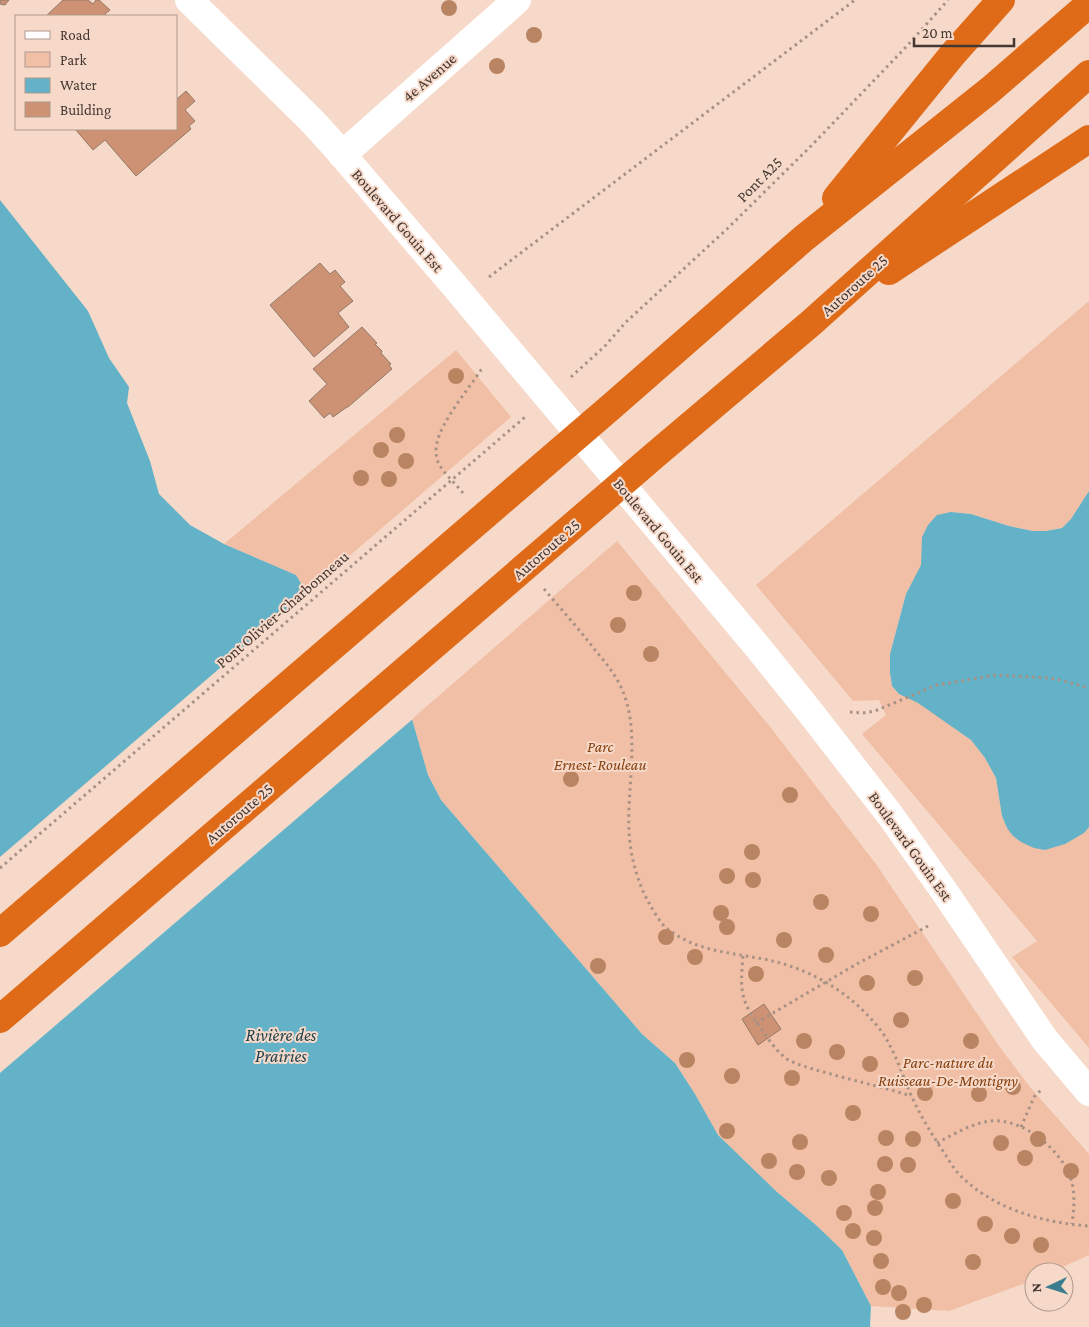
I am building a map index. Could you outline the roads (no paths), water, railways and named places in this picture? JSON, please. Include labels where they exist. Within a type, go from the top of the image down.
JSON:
[{"type":"highway","points":[[804,238],[953,54],[1001,0]]},
{"type":"highway","points":[[0,933],[612,406],[804,238],[990,90],[1089,4]]},
{"type":"highway","name":"Autoroute 25","points":[[0,1019],[654,455],[811,323],[1089,74]]},
{"type":"highway","points":[[811,323],[1089,140]]},
{"type":"street","name":"Boulevard Gouin Est","points":[[189,0],[312,121],[342,155],[453,284],[810,712],[890,815],[1045,1040],[1089,1092]]},
{"type":"street","name":"4e Avenue","points":[[342,155],[517,0]]},
{"type":"water","name":"Rivière des Prairies","points":[[0,200],[88,311],[109,358],[129,387],[127,403],[150,461],[159,494],[190,525],[224,544],[296,575],[302,585],[311,589],[412,719],[428,775],[441,800],[642,1034],[675,1063],[718,1135],[777,1192],[842,1250],[871,1306],[870,1327],[0,1327]]},
{"type":"water","points":[[1089,491],[1089,827],[1084,833],[1065,844],[1045,850],[1034,848],[1021,842],[1007,828],[1002,816],[996,778],[985,758],[971,740],[918,703],[899,694],[892,686],[890,654],[906,594],[921,565],[922,537],[928,525],[937,515],[951,512],[971,514],[1009,526],[1033,531],[1046,531],[1062,528],[1071,519]]},
{"type":"park label","name":"Parc Ernest-Rouleau","points":[[600,755]]},
{"type":"park label","name":"Parc-nature du Ruisseau-De-Montigny","points":[[948,1071]]}]
